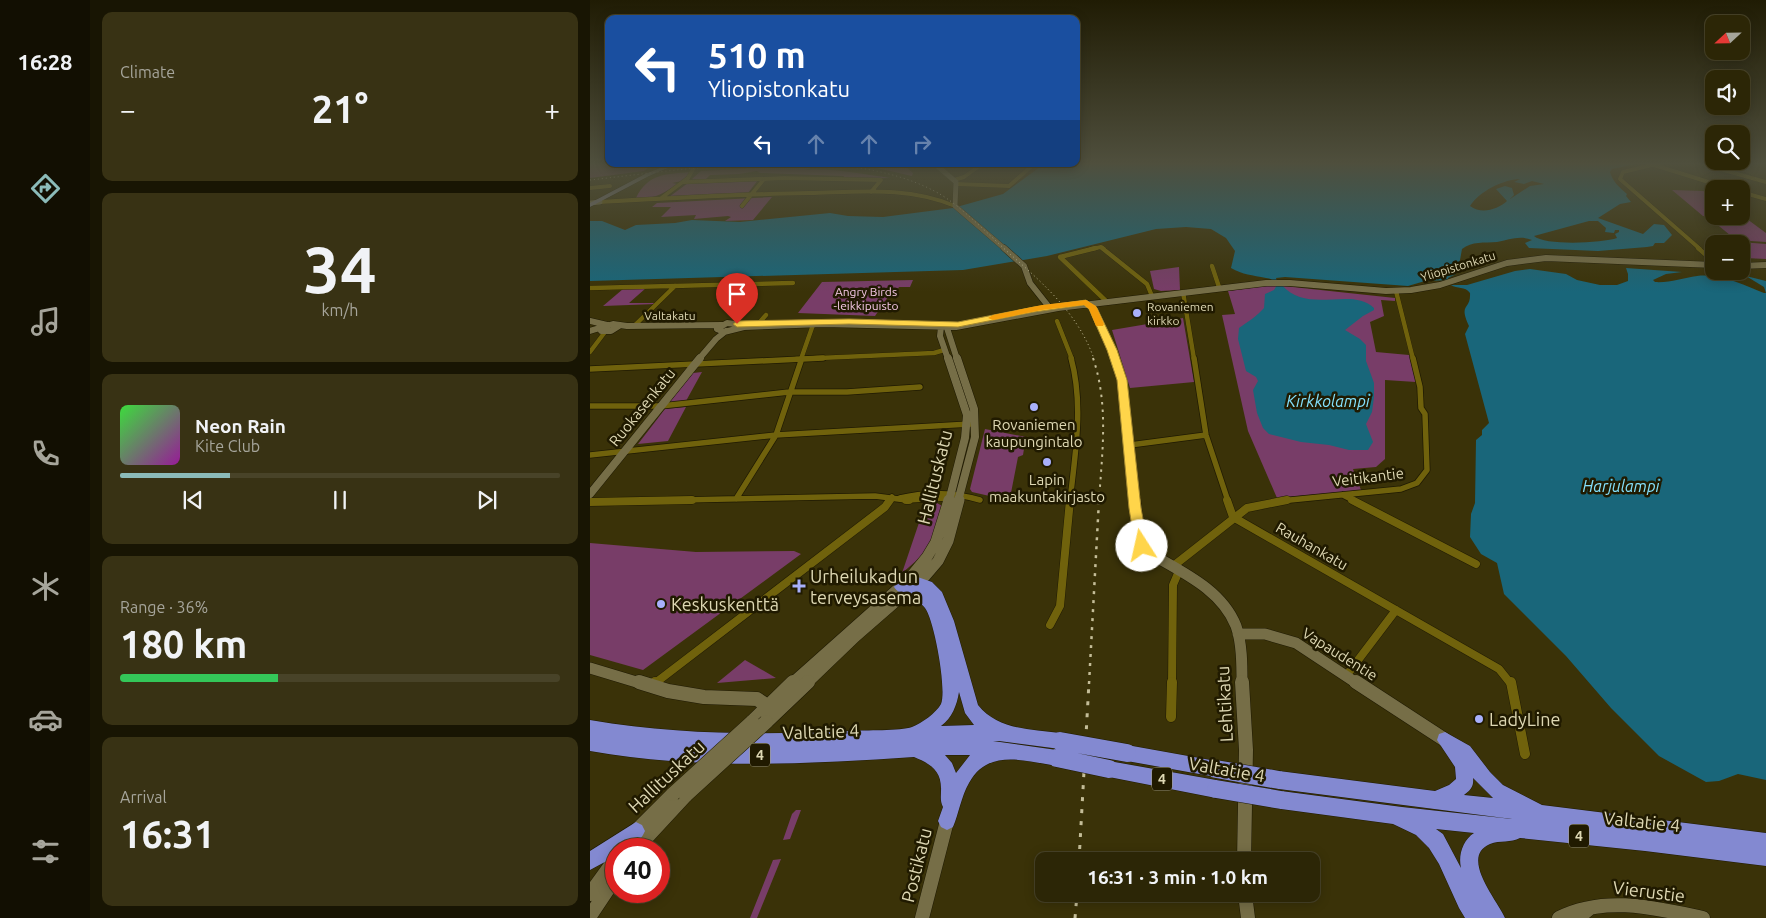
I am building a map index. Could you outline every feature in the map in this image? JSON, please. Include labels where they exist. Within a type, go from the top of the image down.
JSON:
[{"type":"highway","points":[[909,585],[926,598],[933,608],[952,691],[948,706],[941,717],[913,742],[934,755],[946,768],[950,782],[947,821]]},
{"type":"highway","points":[[909,585],[934,591],[940,602],[961,678],[976,717],[1016,743]]},
{"type":"highway","name":"Valtatie 4","points":[[590,728],[648,738],[715,743],[913,742],[996,748],[1016,743],[1058,750],[1127,753],[1279,780],[1384,795],[1436,799],[1766,842]]},
{"type":"highway","points":[[1445,740],[1491,786],[1514,801],[1558,816]]},
{"type":"highway","name":"Valtatie 4","points":[[590,743],[608,747],[674,754],[740,755],[913,742]]},
{"type":"highway","points":[[947,821],[962,779],[974,761],[981,756],[1016,743]]},
{"type":"highway","points":[[590,750],[608,747]]},
{"type":"highway","name":"Valtatie 4","points":[[1058,750],[1109,769],[1281,800],[1392,815],[1766,857]]},
{"type":"highway","points":[[1436,799],[1455,791],[1465,783],[1469,766]]},
{"type":"highway","points":[[1392,815],[1422,829],[1436,841],[1446,856],[1466,901],[1477,918]]},
{"type":"highway","points":[[1495,918],[1483,903],[1477,890],[1470,867],[1471,852],[1474,845],[1486,836],[1527,830]]},
{"type":"highway","points":[[590,861],[605,854]]},
{"type":"street","points":[[958,206],[1024,266],[1026,275],[1040,298],[1045,300],[1046,308]]},
{"type":"street","points":[[1650,206],[1705,256]]},
{"type":"street","points":[[1105,300],[1060,257],[1101,246],[1147,284],[1152,296]]},
{"type":"street","name":"Yliopistonkatu","points":[[1046,308],[1220,287],[1282,282],[1396,291],[1429,287],[1507,263],[1539,258],[1705,264]]},
{"type":"street","points":[[1750,266],[1766,265]]},
{"type":"street","points":[[1212,266],[1220,287]]},
{"type":"street","points":[[590,288],[793,282]]},
{"type":"street","points":[[634,326],[675,286]]},
{"type":"street","name":"Veitikantie","points":[[1176,569],[1233,517],[1247,508],[1285,500],[1409,487],[1423,479],[1427,470],[1425,414],[1421,408],[1420,387],[1396,291]]},
{"type":"street","points":[[1183,292],[1206,435],[1233,517]]},
{"type":"street","name":"Yliopistonkatu","points":[[1087,304],[1105,300],[1120,300]]},
{"type":"street","points":[[1087,304],[1110,345],[1122,380],[1140,544],[1146,551],[1218,597],[1230,614],[1238,634]]},
{"type":"street","name":"Valtakatu","points":[[618,327],[725,330],[758,324],[813,323],[944,326],[976,324],[1046,308]]},
{"type":"street","points":[[758,324],[766,315]]},
{"type":"street","points":[[1050,625],[1060,606],[1079,393],[1075,367],[1057,320]]},
{"type":"street","points":[[590,321],[604,329]]},
{"type":"street","points":[[736,499],[776,435],[813,323]]},
{"type":"street","name":"Valtakatu","points":[[618,327],[725,330],[813,323]]},
{"type":"street","name":"Hallituskatu","points":[[944,326],[952,346],[959,382]]},
{"type":"street","name":"Hallituskatu","points":[[638,838],[679,794],[752,722],[772,709],[856,636],[909,585],[936,542],[954,496],[965,438],[971,424],[974,409],[944,350],[940,336],[944,326]]},
{"type":"street","points":[[590,331],[618,327]]},
{"type":"street","points":[[590,352],[604,329]]},
{"type":"street","name":"Ruokasenkatu","points":[[590,494],[725,330]]},
{"type":"street","points":[[590,370],[801,358],[934,353],[952,346]]},
{"type":"street","points":[[590,406],[661,406],[789,392],[847,392],[920,387]]},
{"type":"street","points":[[590,455],[776,435],[971,424]]},
{"type":"street","points":[[1130,445],[1206,435]]},
{"type":"street","points":[[1342,494],[1476,564]]},
{"type":"street","points":[[590,502],[736,499],[896,498],[906,500],[954,496],[980,500]]},
{"type":"street","points":[[649,687],[896,498]]},
{"type":"street","name":"Rauhankatu","points":[[1233,517],[1499,669],[1511,682],[1525,754]]},
{"type":"street","points":[[1172,717],[1173,585],[1176,569]]},
{"type":"street","points":[[1346,676],[1396,610]]},
{"type":"street","name":"Vapaudentie","points":[[1238,634],[1265,634],[1296,643],[1445,740]]},
{"type":"street","name":"Lehtikatu","points":[[1238,634],[1246,750],[1244,852]]},
{"type":"street","points":[[590,668],[649,687],[704,697],[757,699],[772,709]]},
{"type":"street","name":"Hallituskatu","points":[[679,794],[766,722],[772,709]]},
{"type":"street","name":"Postikatu","points":[[922,918],[947,821]]},
{"type":"street","points":[[590,894],[605,873]]},
{"type":"street","points":[[590,916],[605,894]]},
{"type":"street","points":[[1246,902],[1248,918]]},
{"type":"street","name":"Vierustie","points":[[1559,918],[1569,912],[1584,913],[1614,905],[1628,905],[1703,918]]},
{"type":"green space","points":[[765,206],[753,220],[725,221],[731,217],[694,219],[696,215],[661,217],[671,207],[652,207]]},
{"type":"green space","points":[[1691,206],[1705,206],[1705,216],[1703,216]]},
{"type":"green space","points":[[1750,221],[1766,233],[1766,242],[1750,241],[1750,235],[1730,235],[1718,225],[1750,225]]},
{"type":"green space","points":[[1750,243],[1766,244],[1766,259],[1750,258]]},
{"type":"green space","points":[[1179,267],[1180,290],[1161,291],[1154,289],[1150,271]]},
{"type":"green space","name":"Angry Birds -leikkipuisto","points":[[913,280],[910,287],[899,287],[893,297],[888,297],[875,316],[798,313],[822,282]]},
{"type":"green space","points":[[1274,285],[1395,298],[1395,301],[1381,300],[1384,316],[1370,322],[1376,352],[1409,355],[1416,382],[1385,380],[1385,459],[1376,467],[1353,469],[1361,490],[1277,498],[1248,431],[1222,315],[1235,314],[1228,291]]},
{"type":"green space","points":[[646,288],[629,303],[658,303],[603,306],[623,289]]},
{"type":"green space","points":[[1183,318],[1194,382],[1130,388],[1112,330]]},
{"type":"green space","points":[[702,372],[686,401],[669,403],[693,373]]},
{"type":"green space","points":[[686,407],[668,441],[638,444],[665,409]]},
{"type":"green space","points":[[985,429],[1026,437],[1023,455],[1018,457],[1010,498],[994,497],[972,492],[970,489]]},
{"type":"green space","points":[[926,502],[937,503],[942,506],[933,537],[920,557],[902,573]]},
{"type":"green space","name":"Keskuskenttä","points":[[590,543],[696,552],[794,551],[801,554],[643,670],[590,655]]},
{"type":"green space","points":[[745,660],[776,678],[717,683]]},
{"type":"green space","points":[[796,810],[801,810],[790,839],[783,840],[792,814]]},
{"type":"green space","points":[[781,859],[757,918],[750,918],[773,860]]},
{"type":"water","points":[[961,206],[1470,206],[1475,209],[1490,210],[1499,206],[1617,206],[1598,218],[1643,234],[1654,224],[1664,225],[1672,235],[1664,243],[1655,243],[1653,246],[1598,251],[1529,248],[1525,243],[1532,240],[1523,238],[1474,244],[1462,249],[1460,260],[1455,270],[1456,274],[1448,278],[1449,280],[1425,281],[1408,286],[1285,277],[1276,278],[1277,281],[1244,273],[1231,268],[1235,251],[1226,238],[1211,229],[1186,227],[1156,229],[1047,256],[963,270],[590,281],[590,221],[602,221],[625,230],[636,225],[692,220],[740,222],[830,213],[848,216],[883,217]],"holes":[[[1589,221],[1598,221],[1606,228],[1605,232],[1614,233],[1615,230],[1619,230],[1615,234],[1617,238],[1587,242],[1561,242],[1540,239],[1534,236]]]},
{"type":"water","name":"Harjulampi","points":[[1626,268],[1682,272],[1666,274],[1653,280],[1660,282],[1705,276],[1705,280],[1731,280],[1766,293],[1766,780],[1738,774],[1719,781],[1706,782],[1659,756],[1611,708],[1566,656],[1504,594],[1497,563],[1481,554],[1470,537],[1471,514],[1475,503],[1476,440],[1482,435],[1482,430],[1489,423],[1465,334],[1469,326],[1465,310],[1470,299],[1470,293],[1466,289],[1451,285],[1467,285],[1515,271],[1530,269],[1566,274],[1577,280],[1600,285],[1617,285],[1628,281]]},
{"type":"water","points":[[1750,277],[1766,281],[1766,293],[1764,287]]},
{"type":"water","name":"Kirkkolampi","points":[[1277,285],[1282,285],[1292,294],[1304,298],[1316,300],[1354,299],[1365,302],[1374,308],[1374,310],[1345,330],[1366,345],[1366,361],[1374,383],[1372,412],[1366,424],[1373,442],[1368,450],[1349,450],[1329,445],[1301,442],[1269,434],[1263,428],[1257,413],[1253,390],[1258,381],[1256,377],[1246,371],[1238,339],[1239,328],[1264,308],[1265,294],[1274,290]]},
{"type":"railway","points":[[957,206],[1059,301],[1079,328],[1094,359]]},
{"type":"railway","points":[[1093,358],[1098,376],[1103,411],[1103,447],[1099,501]]},
{"type":"railway","points":[[1089,684],[1099,500]]},
{"type":"railway","points":[[1080,852],[1089,682]]},
{"type":"railway","points":[[1075,918],[1076,902]]},
{"type":"slow traffic","points":[[993,318],[1042,308],[1086,302],[1093,308],[1099,324]]},
{"type":"place","name":"Rovaniemen kirkko","points":[[1137,313]]},
{"type":"place","name":"Rovaniemen kaupungintalo","points":[[1034,407]]},
{"type":"place","name":"Lapin maakuntakirjasto","points":[[1047,462]]},
{"type":"place","name":"Urheilukadun terveysasema","points":[[799,586]]},
{"type":"place","name":"Keskuskenttä","points":[[661,604]]},
{"type":"place","name":"LadyLine","points":[[1479,719]]},
{"type":"route","points":[[737,324],[849,322],[946,325],[976,322],[1034,309],[1086,302],[1093,308],[1108,340],[1122,380],[1135,508],[1142,546]]}]
